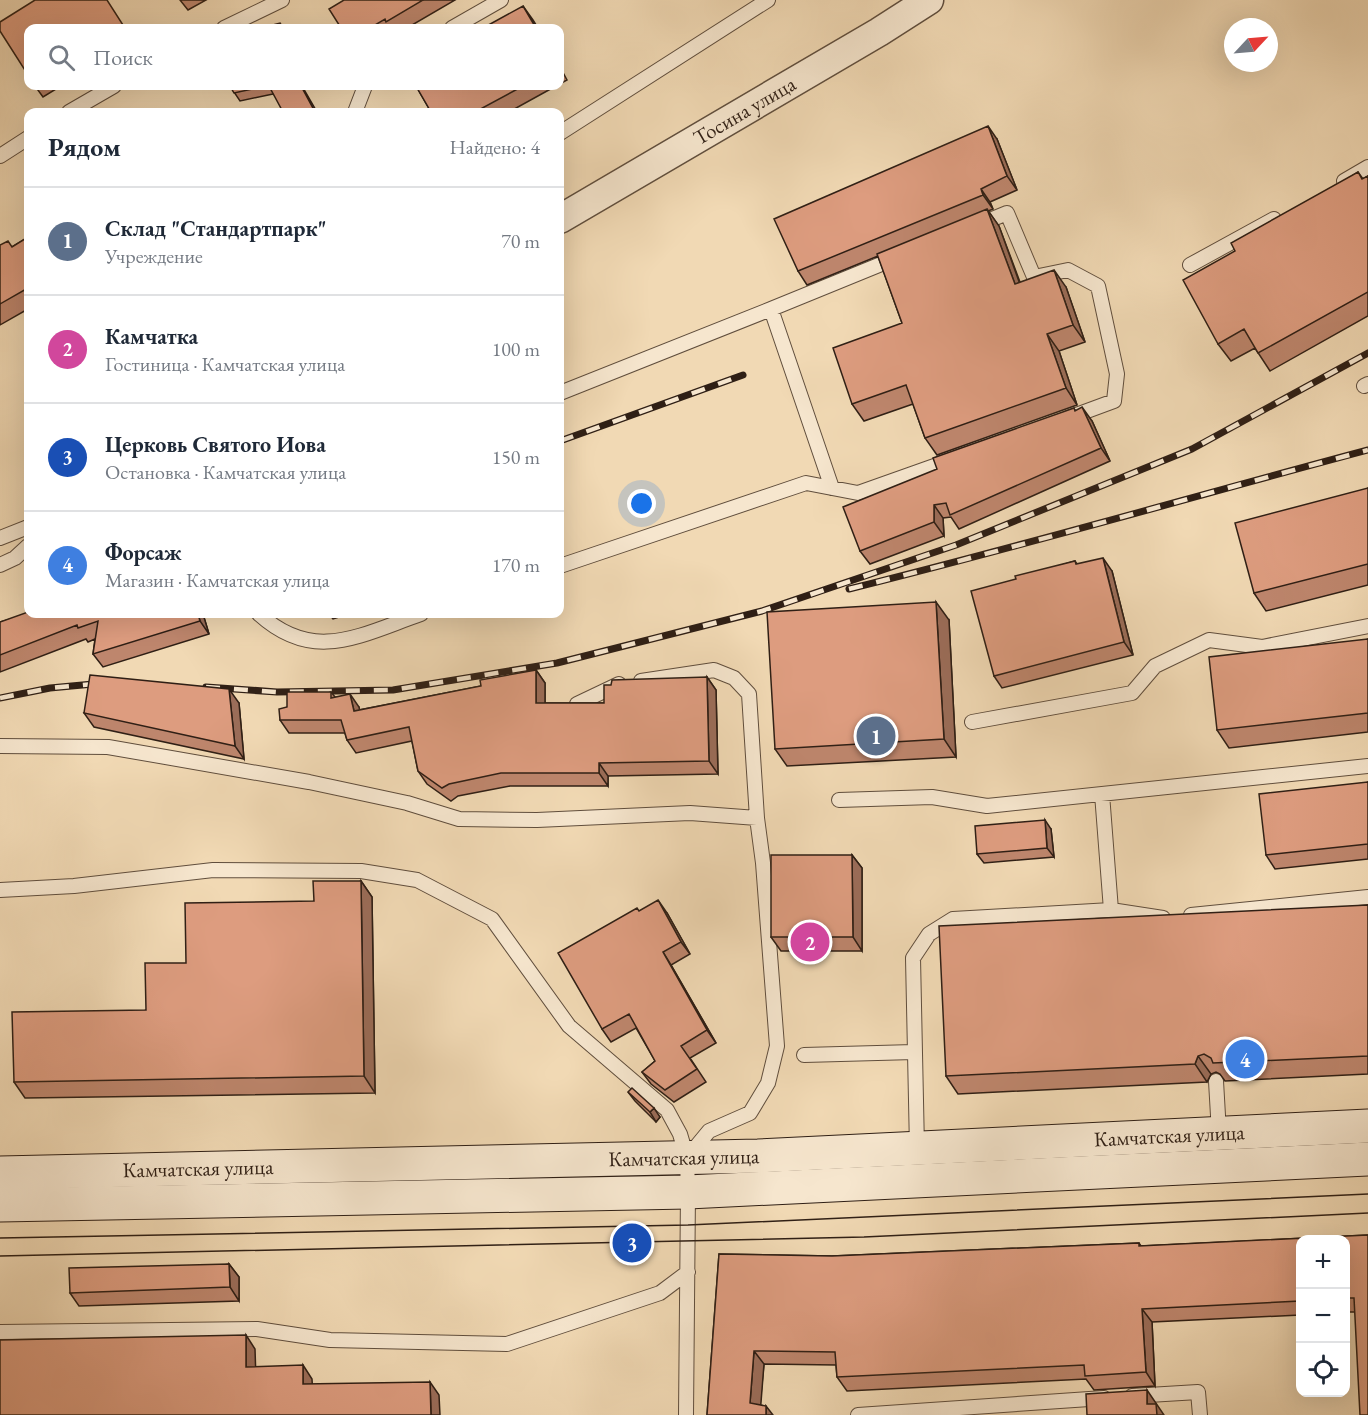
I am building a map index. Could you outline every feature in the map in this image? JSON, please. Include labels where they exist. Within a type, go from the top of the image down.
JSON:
[{"type":"main road","name":"Камчатская улица","points":[[0,1205],[688,1192],[918,1164],[1219,1133],[1368,1126]]},
{"type":"main road","name":"Камчатская улица","points":[[0,1173],[687,1158],[918,1164],[1368,1159]]},
{"type":"street","name":"Тосина улица","points":[[564,217],[879,32],[929,0]]},
{"type":"lane","points":[[233,24],[282,0]]},
{"type":"lane","points":[[459,24],[501,0]]},
{"type":"lane","points":[[564,129],[768,0]]},
{"type":"lane","points":[[76,108],[107,90]]},
{"type":"lane","points":[[357,108],[363,90]]},
{"type":"lane","points":[[0,156],[24,141]]},
{"type":"lane","points":[[1326,190],[1368,167]]},
{"type":"lane","points":[[963,231],[1007,213],[1035,277],[1068,270],[1098,286],[1117,374],[1114,401],[1058,421]]},
{"type":"lane","points":[[1190,265],[1284,213]]},
{"type":"lane","points":[[564,391],[909,253]]},
{"type":"lane","points":[[771,309],[832,488]]},
{"type":"lane","points":[[564,565],[806,483],[858,493],[969,453]]},
{"type":"lane","points":[[0,538],[24,529]]},
{"type":"lane","points":[[0,565],[15,558],[24,550]]},
{"type":"lane","points":[[264,618],[276,629],[301,639],[326,644],[408,618]]},
{"type":"lane","points":[[972,722],[1132,693],[1155,666],[1209,640],[1262,647],[1368,626]]},
{"type":"lane","points":[[577,704],[618,684],[714,670],[734,678],[749,694],[757,818],[763,863],[777,1046],[768,1083],[750,1113],[709,1131],[687,1158]]},
{"type":"lane","points":[[0,746],[108,747],[309,782],[407,803],[459,819],[537,820],[690,813],[757,818]]},
{"type":"lane","points":[[839,800],[932,797],[987,806],[1368,765]]},
{"type":"lane","points":[[1102,794],[1111,910]]},
{"type":"lane","points":[[0,890],[74,885],[213,870],[362,871],[417,880],[492,919],[569,1026],[667,1110],[680,1134],[687,1158],[688,1192],[686,1415]]},
{"type":"lane","points":[[918,1164],[913,958],[929,934],[953,919],[1111,910],[1158,918],[1368,897]]},
{"type":"lane","points":[[804,1055],[914,1052]]},
{"type":"lane","points":[[1216,1081],[1219,1133]]},
{"type":"lane","points":[[0,1332],[257,1329],[330,1340],[507,1344],[660,1293],[688,1272]]},
{"type":"lane","points":[[858,1415],[1198,1392],[1200,1415]]},
{"type":"building","points":[[35,0],[107,0],[122,24],[24,24],[24,69],[0,31],[0,22]]},
{"type":"building","points":[[344,0],[423,0],[386,22],[385,19],[377,24],[338,24],[329,9]]},
{"type":"building","points":[[523,6],[534,24],[490,24]]},
{"type":"building","points":[[232,90],[248,90],[234,93]]},
{"type":"building","points":[[271,90],[303,90],[313,108],[281,108]]},
{"type":"building","points":[[418,90],[516,90],[482,108],[429,108]]},
{"type":"building","points":[[988,126],[1007,176],[981,189],[983,195],[798,271],[774,219]]},
{"type":"building","points":[[1358,172],[1362,179],[1368,176],[1368,292],[1258,353],[1244,329],[1218,344],[1183,280],[1235,251],[1231,243]]},
{"type":"building","points":[[987,209],[1015,284],[1054,270],[1073,325],[1047,334],[1066,388],[925,438],[906,385],[852,404],[833,348],[902,323],[877,254]]},
{"type":"building","points":[[24,240],[24,290],[0,304],[0,245],[8,241],[12,247]]},
{"type":"building","points":[[1082,407],[1101,448],[950,515],[946,503],[934,505],[934,522],[860,551],[843,507],[937,469],[933,458]]},
{"type":"building","points":[[1368,488],[1368,564],[1254,593],[1235,523]]},
{"type":"building","points":[[1103,558],[1124,642],[994,676],[971,591],[1016,579],[1015,576],[1075,561],[1076,564]]},
{"type":"building","points":[[936,602],[944,739],[775,749],[767,612]]},
{"type":"building","points":[[24,613],[24,618],[199,618],[200,621],[93,654],[98,621],[78,628],[77,625],[0,655],[0,622]]},
{"type":"building","points":[[1368,639],[1368,713],[1217,730],[1209,657]]},
{"type":"building","points":[[536,670],[536,703],[604,703],[604,685],[611,685],[612,680],[707,677],[709,761],[599,763],[599,773],[501,773],[449,784],[442,788],[418,771],[409,727],[347,740],[341,720],[280,720],[279,709],[287,707],[287,692],[331,692],[331,698],[350,694],[354,711],[481,686],[480,680]]},
{"type":"building","points":[[90,675],[229,689],[235,746],[84,713]]},
{"type":"building","points":[[1368,782],[1368,844],[1266,855],[1259,794]]},
{"type":"building","points":[[1045,820],[1047,848],[977,854],[975,826]]},
{"type":"building","points":[[771,855],[852,855],[853,937],[771,937]]},
{"type":"building","points":[[313,881],[361,881],[364,1076],[14,1082],[12,1012],[146,1010],[145,963],[186,963],[185,903],[314,901]]},
{"type":"building","points":[[658,900],[681,942],[663,952],[707,1030],[681,1046],[697,1069],[665,1090],[642,1072],[655,1061],[629,1014],[602,1029],[558,953],[637,908],[639,911]]},
{"type":"building","points":[[1368,905],[1368,1056],[1213,1063],[1211,1058],[1204,1054],[1198,1056],[1195,1064],[946,1076],[939,926]]},
{"type":"building","points":[[632,1088],[654,1108],[650,1112],[628,1092]]},
{"type":"building","points":[[1368,1235],[1368,1415],[1360,1415],[1354,1298],[1350,1298],[1350,1236]]},
{"type":"building","points":[[1296,1238],[1296,1301],[1142,1309],[1146,1372],[1085,1376],[1084,1365],[837,1377],[835,1352],[754,1351],[750,1403],[766,1406],[766,1415],[707,1415],[719,1254],[832,1256],[1139,1243],[1139,1246]]},
{"type":"building","points":[[229,1264],[230,1287],[70,1293],[69,1268]]},
{"type":"building","points":[[246,1335],[246,1367],[303,1365],[303,1384],[430,1382],[431,1415],[0,1415],[0,1340]]},
{"type":"building","points":[[1147,1390],[1147,1404],[1156,1404],[1157,1415],[1087,1415],[1086,1394]]},
{"type":"tram line","points":[[0,1238],[688,1225],[1368,1194]]},
{"type":"tram line","points":[[0,1256],[864,1237],[1368,1213]]},
{"type":"railway","points":[[206,687],[277,692],[393,690],[557,663],[762,611],[956,545],[1192,449],[1368,353]]},
{"type":"railway","points":[[564,440],[743,375]]},
{"type":"railway","points":[[849,589],[1368,450]]},
{"type":"railway","points":[[0,698],[50,688],[104,683]]},
{"type":"place","name":"Склад \"Стандартпарк\"","points":[[876,736]]},
{"type":"place","name":"Камчатка","points":[[810,942]]},
{"type":"place","name":"Форсаж","points":[[1245,1059]]},
{"type":"place","name":"Церковь Святого Иова","points":[[632,1243]]}]
